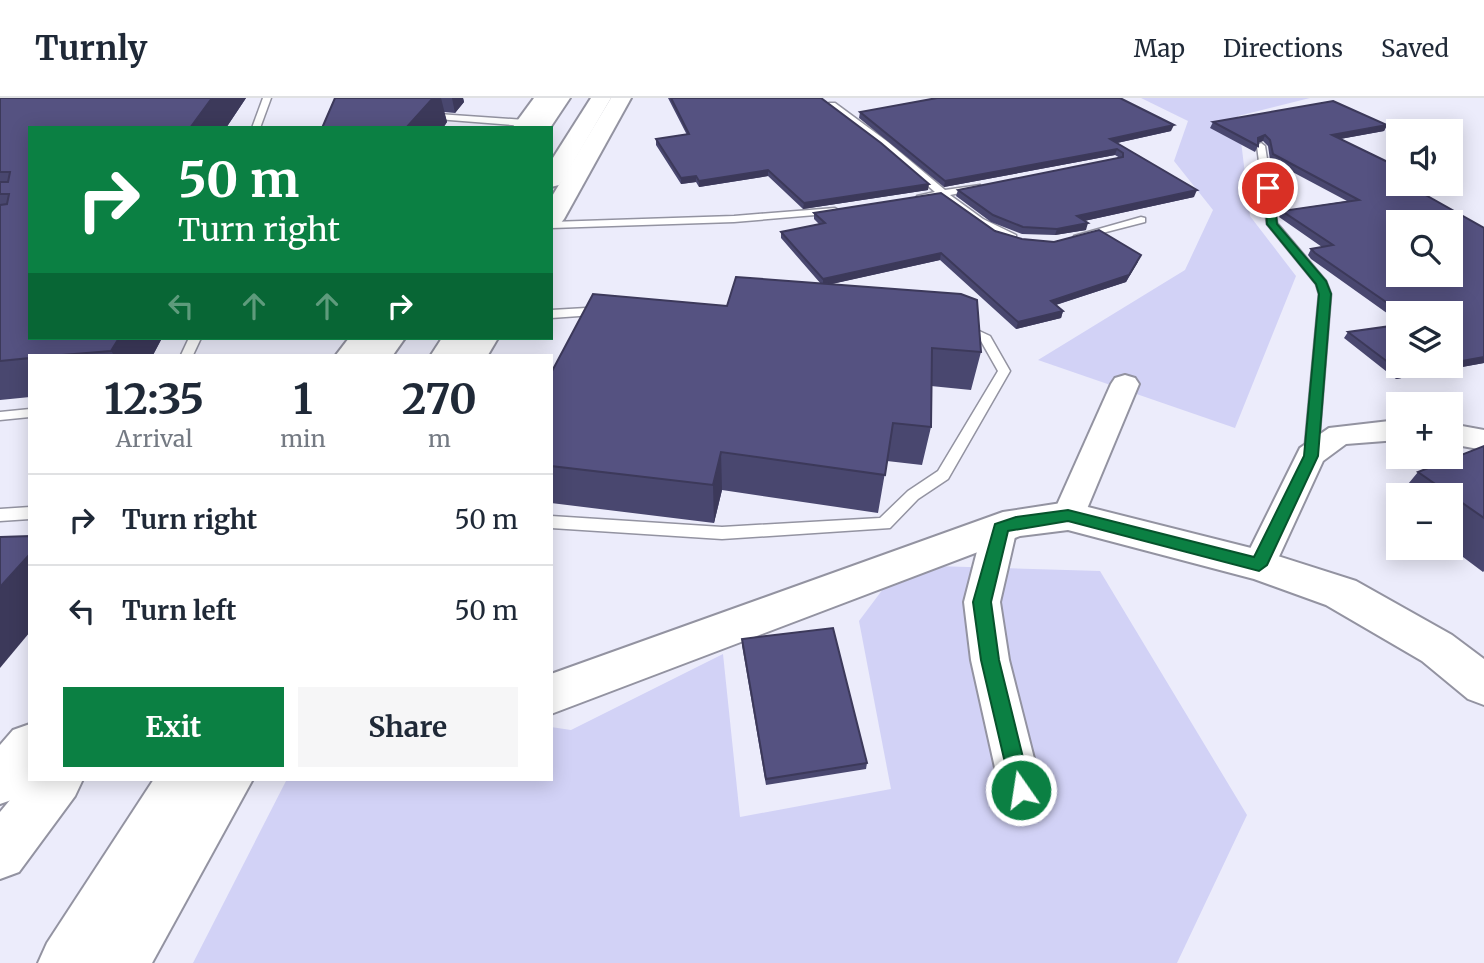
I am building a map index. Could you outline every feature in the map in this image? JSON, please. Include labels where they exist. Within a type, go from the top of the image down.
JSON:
[{"type":"main road","points":[[529,126],[544,98]]},
{"type":"main road","points":[[529,126],[560,98]]},
{"type":"main road","points":[[553,177],[601,98]]},
{"type":"main road","points":[[553,216],[621,98]]},
{"type":"main road","points":[[352,354],[363,340]]},
{"type":"main road","points":[[553,693],[1016,522],[1087,520],[1259,565],[1341,593],[1437,648],[1484,685]]},
{"type":"main road","points":[[0,781],[28,748]]},
{"type":"main road","points":[[0,853],[56,781]]},
{"type":"main road","points":[[67,963],[182,781]]},
{"type":"main road","points":[[120,963],[227,781]]},
{"type":"street","points":[[1087,520],[1125,384]]},
{"type":"street","points":[[1259,565],[1311,456],[1339,435],[1386,431]]},
{"type":"street","points":[[1463,436],[1484,440]]},
{"type":"street","points":[[1000,528],[982,602],[990,660],[1021,790]]},
{"type":"lane","points":[[257,126],[267,98]]},
{"type":"lane","points":[[425,98],[428,100],[431,114],[437,116],[529,126]]},
{"type":"lane","points":[[832,105],[885,145],[942,194],[998,233],[1021,240]]},
{"type":"lane","points":[[1261,146],[1272,224],[1322,284],[1325,294],[1311,456]]},
{"type":"lane","points":[[902,201],[995,184]]},
{"type":"lane","points":[[553,225],[734,219],[851,209]]},
{"type":"lane","points":[[1064,240],[1141,220]]},
{"type":"lane","points":[[553,314],[620,310]]},
{"type":"lane","points":[[553,522],[722,533],[884,524],[913,495],[943,475],[1004,371],[986,339],[967,328],[945,321]]},
{"type":"lane","points":[[0,416],[28,413]]},
{"type":"lane","points":[[0,515],[28,513]]},
{"type":"shaded area","points":[[1141,98],[1310,98],[1238,116],[1250,216],[1296,276],[1235,428],[1038,360],[1185,270],[1213,210],[1174,161],[1188,121]]},
{"type":"shaded area","points":[[901,565],[1100,571],[1247,815],[1177,963],[193,963],[286,781],[553,781],[553,727],[571,730],[723,654],[740,817],[891,789],[859,621]]},
{"type":"building","points":[[0,98],[212,98],[191,126],[28,126],[28,340],[118,340],[111,351],[28,354],[28,358],[0,361],[0,205],[7,204],[9,194],[0,194],[0,182],[8,182],[10,172],[0,172]]},
{"type":"building","points":[[335,98],[433,98],[408,126],[323,126]]},
{"type":"building","points":[[671,98],[821,98],[881,143],[929,184],[804,203],[768,170],[699,181],[696,176],[681,178],[656,139],[689,134]]},
{"type":"building","points":[[937,98],[1120,98],[1174,125],[1110,139],[1197,190],[1077,216],[1088,223],[1057,229],[1023,227],[993,215],[958,190],[1123,157],[1123,153],[1117,149],[945,181],[860,112]]},
{"type":"building","points":[[1333,101],[1386,125],[1332,135],[1386,161],[1386,196],[1427,196],[1452,210],[1386,210],[1386,287],[1463,287],[1463,216],[1484,228],[1484,357],[1463,361],[1463,301],[1386,302],[1315,253],[1311,249],[1333,245],[1282,211],[1359,200],[1273,154],[1270,140],[1265,135],[1258,138],[1258,146],[1213,122]]},
{"type":"building","points":[[941,193],[995,231],[1022,239],[1054,242],[1099,230],[1141,255],[1129,275],[1051,301],[1063,311],[1018,322],[941,253],[823,279],[781,232],[825,223],[814,213]]},
{"type":"building","points":[[736,277],[961,294],[977,300],[981,352],[932,348],[931,427],[893,423],[885,475],[721,452],[713,485],[553,466],[553,369],[593,294],[727,306]]},
{"type":"building","points":[[1386,327],[1386,361],[1348,332]]},
{"type":"building","points":[[1484,446],[1484,518],[1463,503],[1463,483],[1434,483],[1418,472],[1426,469],[1463,469],[1463,454]]},
{"type":"building","points":[[28,536],[28,556],[0,587],[0,537]]},
{"type":"building","points":[[833,628],[867,763],[766,779],[742,639]]},
{"type":"route","points":[[1021,790],[990,660],[982,602],[1000,528],[1016,522],[1068,516],[1259,565],[1311,456],[1325,294],[1322,284],[1272,224],[1268,188]]}]
